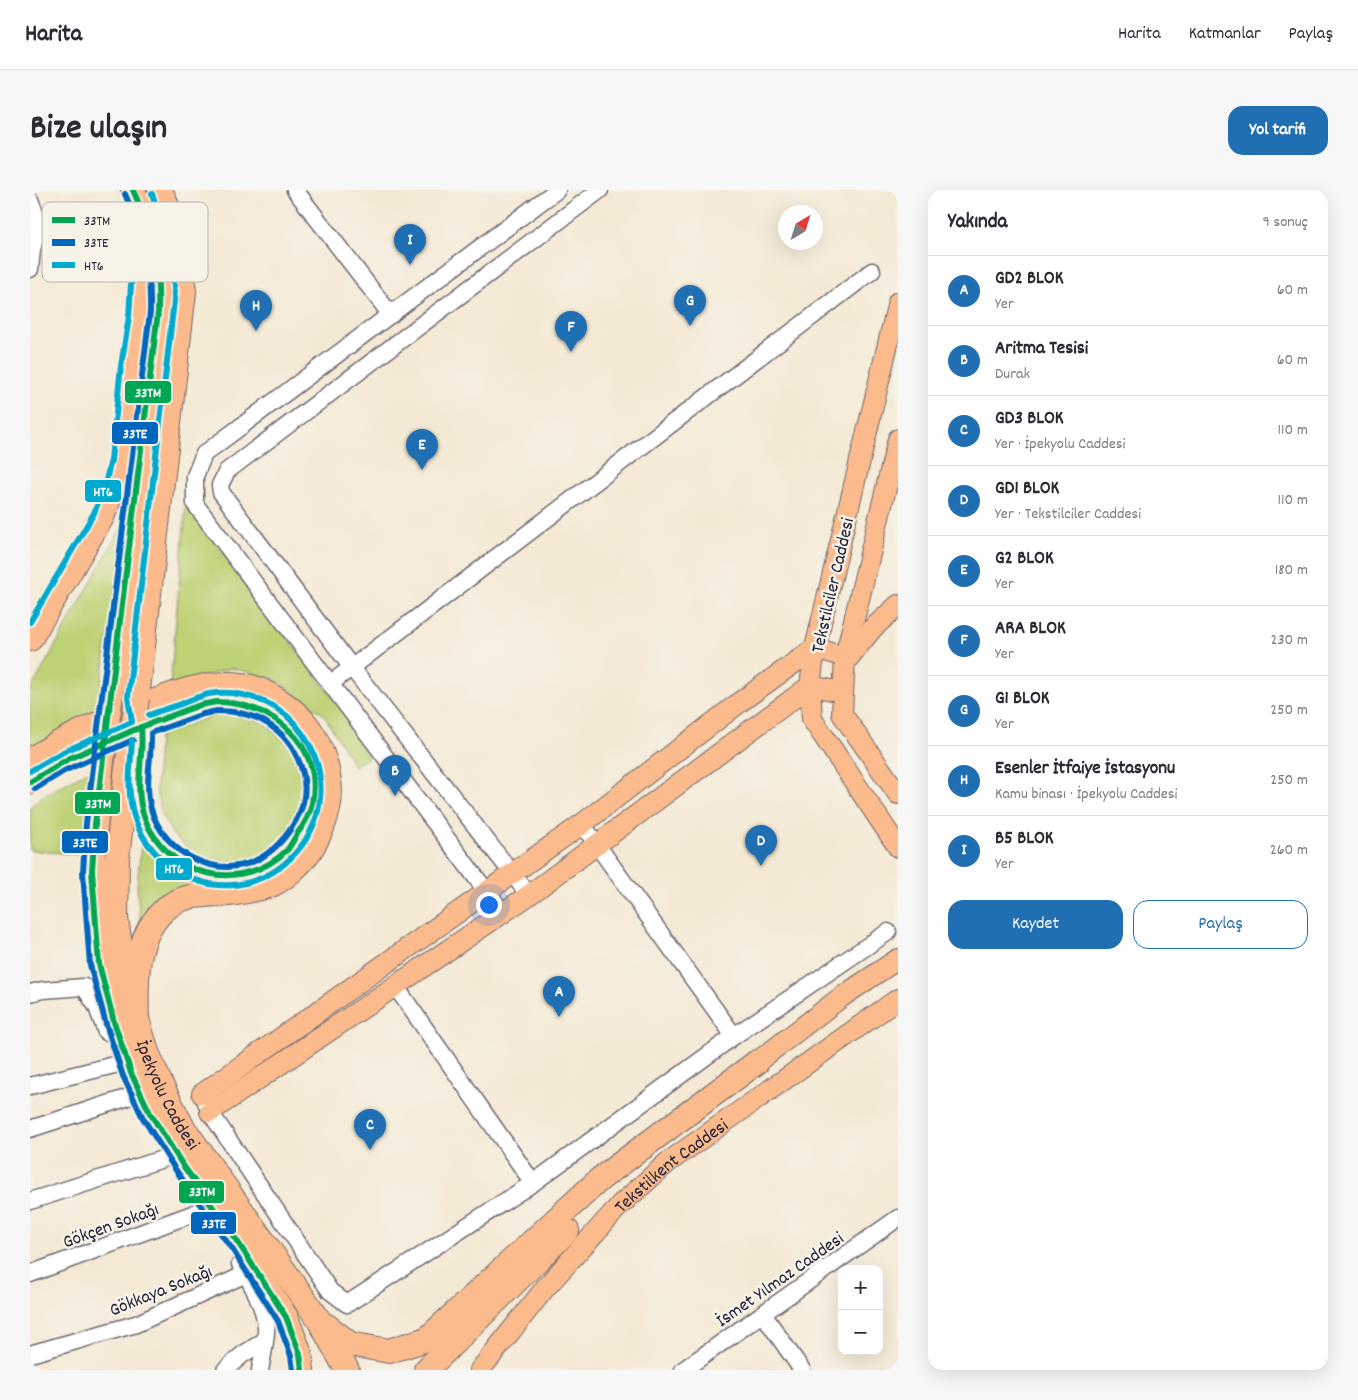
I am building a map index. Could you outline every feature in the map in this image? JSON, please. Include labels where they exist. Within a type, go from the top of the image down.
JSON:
[{"type":"highway","name":"İpekyolu Caddesi","points":[[133,190],[139,202]]},
{"type":"highway","points":[[160,190],[166,202]]},
{"type":"highway","points":[[30,638],[102,517],[112,491],[120,462],[141,282]]},
{"type":"highway","name":"İpekyolu Caddesi","points":[[159,282],[157,332],[101,770],[93,848],[94,906],[99,964],[114,1022],[132,1073],[150,1112],[182,1164],[239,1244],[286,1317],[300,1354],[302,1370]]},
{"type":"highway","points":[[30,782],[65,760],[107,742],[155,721],[215,701],[240,704],[259,710],[280,721],[301,744],[312,784],[312,803],[296,840],[279,857],[262,869],[244,875],[227,877],[207,875],[192,870],[175,860],[159,845],[146,824],[140,807],[132,774],[141,728],[137,698],[184,292],[183,282]]},
{"type":"highway","points":[[30,760],[53,745],[157,700],[197,687],[220,684],[256,689],[276,698],[311,730],[322,754],[330,781],[328,803],[323,826],[311,849],[295,868],[273,884],[230,894],[212,893],[193,896],[177,901],[162,911],[150,928],[140,950],[137,969],[137,1019]]},
{"type":"highway","name":"İpekyolu Caddesi","points":[[132,774],[117,860],[116,918],[126,979],[147,1052],[182,1126],[319,1320],[347,1370]]},
{"type":"highway","points":[[426,1370],[611,1189],[757,1062]]},
{"type":"highway","points":[[319,1320],[350,1344],[389,1351],[427,1339],[600,1179],[757,1062]]},
{"type":"main road","name":"Tekstilciler Caddesi","points":[[898,302],[815,648],[810,686],[812,719],[898,847]]},
{"type":"main road","name":"Tekstilciler Caddesi","points":[[898,439],[845,660],[842,692],[842,714],[898,794]]},
{"type":"main road","points":[[202,1094],[582,824],[740,702],[815,648],[845,660],[872,629],[898,606]]},
{"type":"main road","points":[[210,1112],[529,895],[810,686],[842,692]]},
{"type":"main road","points":[[757,1062],[840,998],[898,959]]},
{"type":"main road","points":[[382,966],[396,987]]},
{"type":"main road","name":"Tekstilkent Caddesi","points":[[480,1370],[546,1287],[620,1205],[666,1163],[895,1002]]},
{"type":"street","points":[[295,190],[391,315]]},
{"type":"street","points":[[502,912],[195,504],[195,476],[204,454],[557,190]]},
{"type":"street","points":[[529,895],[513,872],[352,668],[221,492],[220,485],[227,471],[595,191]]},
{"type":"street","points":[[30,201],[39,223],[32,250],[30,269]]},
{"type":"street","points":[[330,684],[872,271]]},
{"type":"street","points":[[582,824],[734,1036]]},
{"type":"street","points":[[202,1094],[210,1112],[330,1291],[347,1304],[533,1183],[734,1036],[888,932]]},
{"type":"street","points":[[30,993],[43,990],[84,987],[98,1007],[129,1097],[246,1274],[267,1327],[260,1370]]},
{"type":"street","points":[[396,987],[533,1183]]},
{"type":"street","points":[[30,1086],[118,1064]]},
{"type":"street","points":[[30,1129],[129,1097]]},
{"type":"street","points":[[30,1201],[169,1156]]},
{"type":"street","name":"Gökçen Sokağı","points":[[30,1274],[203,1210]]},
{"type":"street","name":"İsmet Yılmaz Caddesi","points":[[683,1370],[898,1218]]},
{"type":"street","name":"Gökkaya Sokağı","points":[[30,1354],[136,1324],[246,1274]]},
{"type":"street","points":[[763,1314],[802,1370]]},
{"type":"street","points":[[225,1370],[242,1355],[264,1341]]},
{"type":"green space","points":[[186,504],[375,753],[354,766],[324,715],[275,679],[231,668],[170,687]]},
{"type":"green space","points":[[125,521],[97,714],[30,752],[30,691]]},
{"type":"green space","points":[[235,713],[260,719],[296,752],[305,800],[282,843],[261,856],[238,862],[214,860],[191,851],[173,835],[161,814],[156,790],[159,736],[211,716]]},
{"type":"green space","points":[[90,770],[82,855],[30,850],[30,807],[41,797]]},
{"type":"green space","points":[[142,836],[161,864],[192,884],[163,900],[141,932],[137,886]]},
{"type":"transit line","name":"33TM","points":[[133,190],[139,202]]},
{"type":"transit line","name":"33TE","points":[[125,194],[128,202]]},
{"type":"transit line","name":"HT6","points":[[152,194],[155,202]]},
{"type":"transit line","name":"HT6","points":[[30,622],[94,513],[104,488],[111,460],[121,366],[129,317],[131,282]]},
{"type":"transit line","name":"33TE","points":[[149,282],[150,312],[86,823],[83,872],[90,965],[123,1076],[143,1118],[175,1169],[232,1249],[278,1321],[291,1356],[293,1370]]},
{"type":"transit line","name":"33TM","points":[[158,282],[158,312],[95,824],[92,871],[99,964],[114,1022],[131,1073],[150,1113],[182,1164],[239,1244],[286,1317],[300,1354],[302,1370]]},
{"type":"transit line","name":"HT6","points":[[30,771],[65,751],[132,722],[128,697],[175,292],[173,282]]},
{"type":"transit line","name":"HT6","points":[[132,740],[130,797],[134,816],[148,844],[171,867],[206,883],[239,884],[270,873],[296,853],[313,825],[320,793],[315,758],[295,724],[287,716],[256,698],[232,693],[209,694],[149,715]]},
{"type":"transit line","name":"33TM","points":[[217,702],[237,704],[256,709],[274,718],[289,730],[301,745],[310,762],[314,782],[312,803],[308,815],[287,850],[265,866],[241,874],[228,875],[202,872],[189,867],[173,857],[154,836],[145,819],[140,800],[141,727],[200,705],[217,702]]},
{"type":"transit line","name":"33TE","points":[[217,711],[250,715],[277,730],[292,748],[302,769],[305,792],[298,817],[290,830],[271,851],[248,864],[222,867],[208,864],[187,855],[173,845],[162,832],[154,817],[149,800],[148,781],[151,733],[203,714],[217,711]]},
{"type":"transit line","name":"33TM","points":[[30,782],[68,759],[141,727]]},
{"type":"transit line","name":"33TE","points":[[35,789],[64,771],[133,740]]},
{"type":"place","name":"B5 BLOK","points":[[410,265]]},
{"type":"place","name":"G1 BLOK","points":[[690,326]]},
{"type":"place","name":"Esenler İtfaiye İstasyonu","points":[[256,331]]},
{"type":"place","name":"ARA BLOK","points":[[571,352]]},
{"type":"place","name":"G2 BLOK","points":[[422,470]]},
{"type":"place","name":"Aritma Tesisi","points":[[395,796]]},
{"type":"place","name":"GD1 BLOK","points":[[761,866]]},
{"type":"place","name":"GD2 BLOK","points":[[559,1017]]},
{"type":"place","name":"GD3 BLOK","points":[[370,1150]]}]
